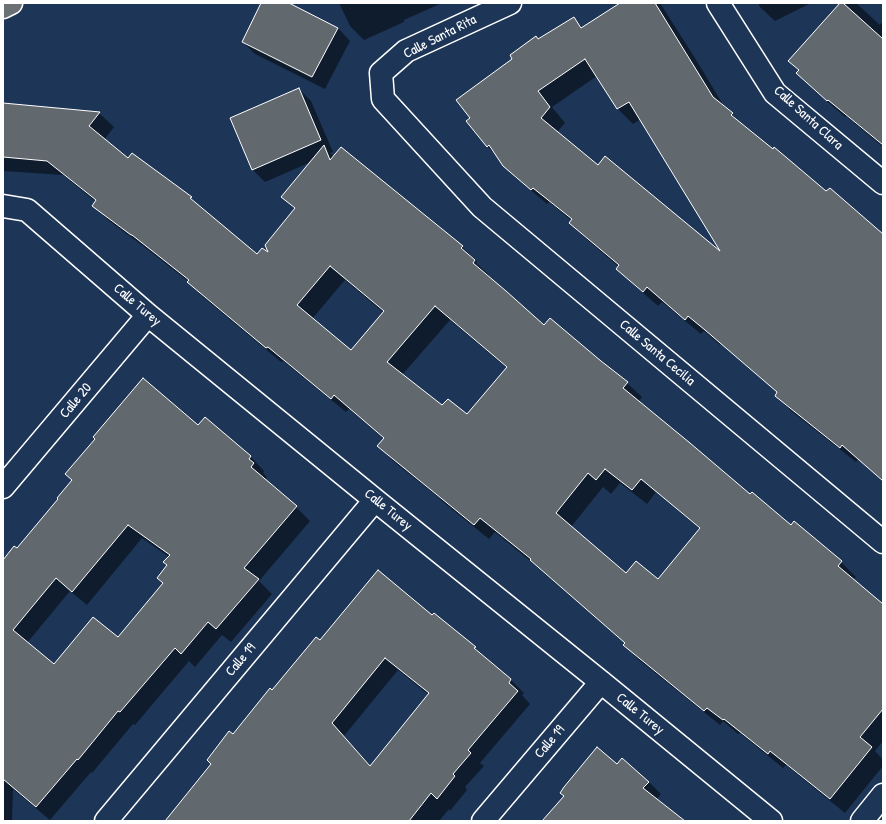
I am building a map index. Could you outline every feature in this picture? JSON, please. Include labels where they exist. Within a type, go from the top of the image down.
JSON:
[{"type":"main road","points":[[3,7],[11,3]]},
{"type":"street","name":"Calle Santa Rita","points":[[437,157],[383,99],[381,73],[406,51],[510,3]]},
{"type":"street","name":"Calle Santa Clara","points":[[718,3],[775,93],[883,183]]},
{"type":"street","name":"Calle Santa Cecilia","points":[[437,157],[482,207],[883,542]]},
{"type":"street","name":"Calle Turey","points":[[3,206],[27,210],[148,315],[771,821]]},
{"type":"street","name":"Calle 20","points":[[3,487],[148,315]]},
{"type":"street","name":"Calle 19","points":[[106,821],[375,500]]},
{"type":"street","name":"Calle 19","points":[[483,821],[601,682]]},
{"type":"street","points":[[862,821],[883,795]]},
{"type":"building","points":[[261,3],[289,3],[338,28],[312,77],[242,42]]},
{"type":"building","points":[[620,3],[655,3],[713,97],[733,113],[731,115],[773,149],[774,147],[826,191],[830,188],[883,234],[883,481],[842,445],[840,448],[775,396],[777,392],[688,316],[685,320],[647,287],[643,292],[616,269],[619,265],[569,223],[572,219],[533,188],[531,190],[503,166],[489,145],[487,147],[466,121],[470,118],[456,100],[512,59],[510,55],[536,36],[538,39],[574,17],[581,28]],"holes":[[[585,59],[617,109],[629,102],[720,251],[605,156],[598,165],[541,118],[550,107],[538,91]]]},
{"type":"building","points":[[840,3],[843,3],[883,39],[883,145],[828,100],[827,101],[796,73],[799,70],[788,61]]},
{"type":"building","points":[[299,88],[321,140],[252,170],[230,118]]},
{"type":"building","points":[[3,103],[100,112],[89,126],[128,158],[132,153],[192,197],[190,198],[257,254],[262,248],[268,252],[265,245],[295,208],[281,197],[324,145],[330,160],[341,147],[463,246],[461,248],[475,260],[473,263],[544,325],[550,318],[628,382],[623,388],[750,494],[752,492],[791,525],[794,521],[842,561],[838,566],[883,604],[883,709],[860,737],[872,747],[830,799],[770,751],[768,754],[724,719],[723,720],[707,708],[704,711],[623,645],[625,643],[530,560],[531,559],[480,518],[474,525],[377,446],[384,438],[334,395],[331,399],[268,347],[266,348],[187,282],[189,280],[132,235],[92,206],[96,200],[47,161],[3,157]],"holes":[[[330,266],[384,311],[351,350],[297,305]],[[435,306],[507,367],[467,414],[448,399],[442,405],[387,362]],[[605,469],[632,490],[641,479],[700,528],[658,579],[636,561],[626,573],[556,513],[588,473],[596,480]]]},
{"type":"building","points":[[143,378],[198,425],[205,417],[251,456],[249,459],[254,463],[251,467],[297,506],[244,568],[259,579],[216,629],[208,622],[181,654],[175,648],[120,712],[118,711],[78,760],[77,759],[36,807],[3,779],[3,560],[14,546],[17,548],[72,480],[65,474],[95,439],[93,437]],"holes":[[[128,525],[170,555],[163,562],[167,565],[157,578],[163,583],[118,637],[93,617],[54,664],[13,630],[56,578],[72,592]]]},
{"type":"building","points":[[378,570],[432,615],[434,613],[476,647],[474,648],[511,679],[509,683],[518,691],[468,750],[471,753],[453,774],[455,776],[437,799],[431,793],[409,821],[165,821],[211,764],[207,760],[229,731],[233,734],[270,688],[272,690],[316,637],[320,640]],"holes":[[[385,658],[429,693],[370,766],[332,723]]]},
{"type":"building","points":[[597,747],[617,764],[622,758],[649,782],[643,788],[685,821],[542,821],[564,796],[560,793],[564,787]]}]
